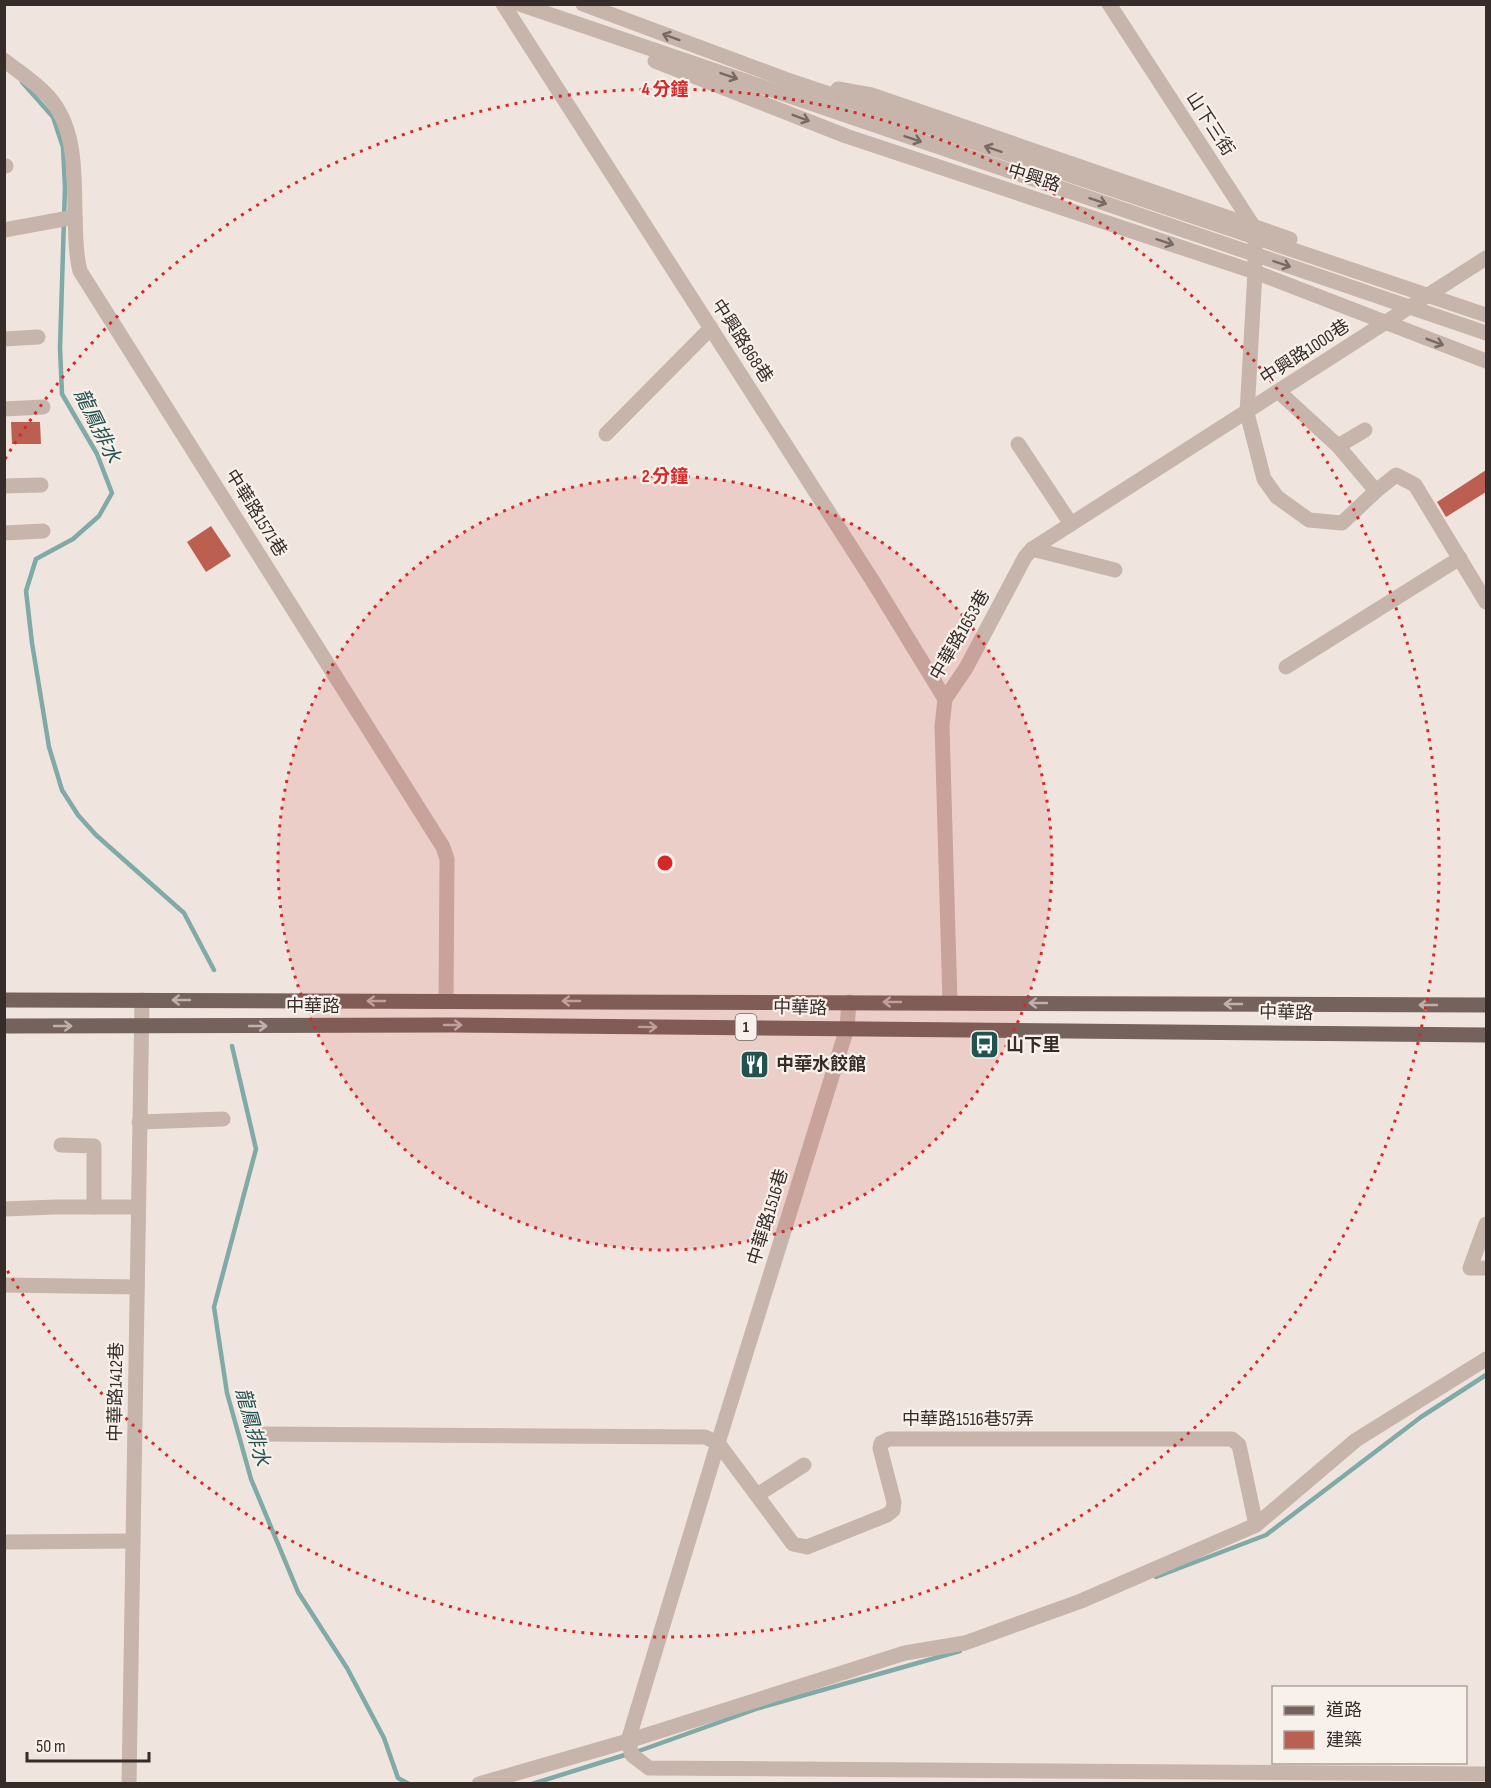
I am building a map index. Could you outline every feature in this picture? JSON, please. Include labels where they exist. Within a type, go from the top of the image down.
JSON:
[{"type":"main road","name":"中華路","points":[[4,1000],[1486,1005]]},
{"type":"main road","points":[[950,1002],[951,1029]]},
{"type":"main road","name":"中華路","points":[[4,1026],[463,1025],[1486,1035]]},
{"type":"street","name":"中興路868巷","points":[[503,4],[868,573],[945,699]]},
{"type":"street","name":"中興路","points":[[519,4],[1486,333]]},
{"type":"street","name":"中興路","points":[[583,4],[785,79],[1486,313]]},
{"type":"street","name":"山下三街","points":[[1109,4],[1252,224],[1255,241],[1255,272],[1247,413],[1264,479],[1277,497],[1309,520],[1342,523],[1396,475],[1415,485],[1460,558]]},
{"type":"street","name":"中興路","points":[[574,23],[588,35],[846,136],[1255,272],[1486,362]]},
{"type":"street","name":"中華路1571巷","points":[[4,60],[47,95],[57,108],[67,129],[71,146],[68,218],[80,271],[443,847],[447,859],[446,1001]]},
{"type":"street","name":"中興路","points":[[785,79],[872,95],[1252,224],[1486,313]]},
{"type":"street","points":[[4,230],[68,218]]},
{"type":"street","name":"中興路1000巷","points":[[1247,413],[1486,258]]},
{"type":"street","points":[[606,434],[711,328]]},
{"type":"street","points":[[4,339],[38,337]]},
{"type":"street","points":[[1278,392],[1338,446],[1376,491]]},
{"type":"street","points":[[4,409],[43,407]]},
{"type":"street","name":"中華路1653巷","points":[[950,1002],[942,726],[945,699],[966,668],[1025,557],[1032,549],[1247,413]]},
{"type":"street","points":[[1338,446],[1365,430]]},
{"type":"street","points":[[1018,444],[1071,524]]},
{"type":"street","points":[[4,486],[41,485]]},
{"type":"street","points":[[4,533],[44,531]]},
{"type":"street","points":[[1032,549],[1115,570]]},
{"type":"street","points":[[1286,667],[1460,558],[1486,602]]},
{"type":"street","name":"中華路1412巷","points":[[129,1784],[142,1000]]},
{"type":"street","name":"中華路1516巷","points":[[628,1741],[847,1028],[849,1002]]},
{"type":"street","points":[[139,1122],[223,1119]]},
{"type":"street","points":[[61,1145],[94,1146],[94,1207]]},
{"type":"street","points":[[4,1209],[56,1206],[138,1208]]},
{"type":"street","points":[[1486,1224],[1470,1268],[1486,1268]]},
{"type":"street","points":[[4,1285],[137,1287]]},
{"type":"street","points":[[479,1784],[628,1741],[905,1653],[965,1643],[1081,1601],[1256,1525],[1356,1440],[1486,1359]]},
{"type":"street","points":[[258,1434],[705,1437],[718,1443]]},
{"type":"street","name":"中華路1516巷57弄","points":[[718,1443],[792,1544],[807,1547],[886,1515],[893,1510],[894,1502],[880,1448],[881,1443],[889,1439],[1232,1439],[1239,1445],[1256,1525]]},
{"type":"street","points":[[757,1495],[804,1465]]},
{"type":"street","points":[[5,1542],[133,1541]]},
{"type":"street","points":[[628,1741],[633,1755],[648,1768],[1486,1774]]},
{"type":"building","points":[[11,422],[40,422],[41,444],[12,444]]},
{"type":"building","points":[[1486,470],[1486,492],[1446,517],[1437,502]]},
{"type":"building","points":[[211,526],[231,556],[206,572],[187,542]]},
{"type":"waterway","name":"龍鳳排水","points":[[22,82],[53,117],[63,147],[65,187],[60,348],[62,394],[97,454],[112,493],[99,516],[73,539],[36,559],[26,591],[49,747],[62,790],[78,815],[96,835],[184,913],[214,970]]},
{"type":"waterway","name":"龍鳳排水","points":[[232,1046],[256,1149],[214,1307],[227,1393],[251,1479],[298,1592],[347,1668],[384,1738],[398,1778],[409,1784]]},
{"type":"waterway","points":[[1156,1577],[1266,1535],[1421,1417],[1486,1375]]},
{"type":"waterway","points":[[636,1752],[759,1708],[960,1651]]},
{"type":"waterway","points":[[532,1784],[628,1754]]},
{"type":"place","name":"山下里","points":[[985,1045]]},
{"type":"place","name":"中華水餃館","points":[[755,1064]]}]
